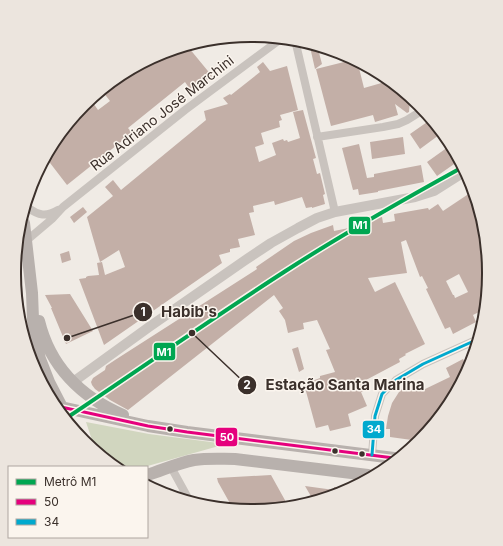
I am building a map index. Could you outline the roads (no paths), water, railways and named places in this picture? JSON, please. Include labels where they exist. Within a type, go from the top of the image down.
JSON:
[{"type":"main road","points":[[25,230],[32,293],[34,329],[40,359],[53,389]]},
{"type":"main road","points":[[32,293],[48,348],[59,366],[73,382],[109,409],[148,426]]},
{"type":"main road","points":[[67,410],[148,426],[195,433],[390,457]]},
{"type":"main road","points":[[152,473],[195,460],[213,458],[235,459],[364,475]]},
{"type":"street","name":"Rua Adriano José Marchini","points":[[26,241],[52,219],[63,207],[185,110],[275,44]]},
{"type":"street","points":[[297,47],[335,212]]},
{"type":"street","points":[[317,137],[398,124],[417,113]]},
{"type":"street","points":[[73,382],[271,243],[317,218],[335,212],[434,191],[460,175]]},
{"type":"street","name":"Rua Adriano José Marchini","points":[[30,209],[38,214],[44,215],[52,213],[63,207]]},
{"type":"street","points":[[372,455],[375,416],[382,394],[396,380],[424,364],[471,342]]},
{"type":"street","points":[[171,467],[186,494]]},
{"type":"metro line","name":"M1","points":[[71,415],[306,258],[371,218],[457,170]]},
{"type":"place","name":"Estação Santa Marina","points":[[192,333]]},
{"type":"place","name":"Habib's","points":[[67,338]]}]
